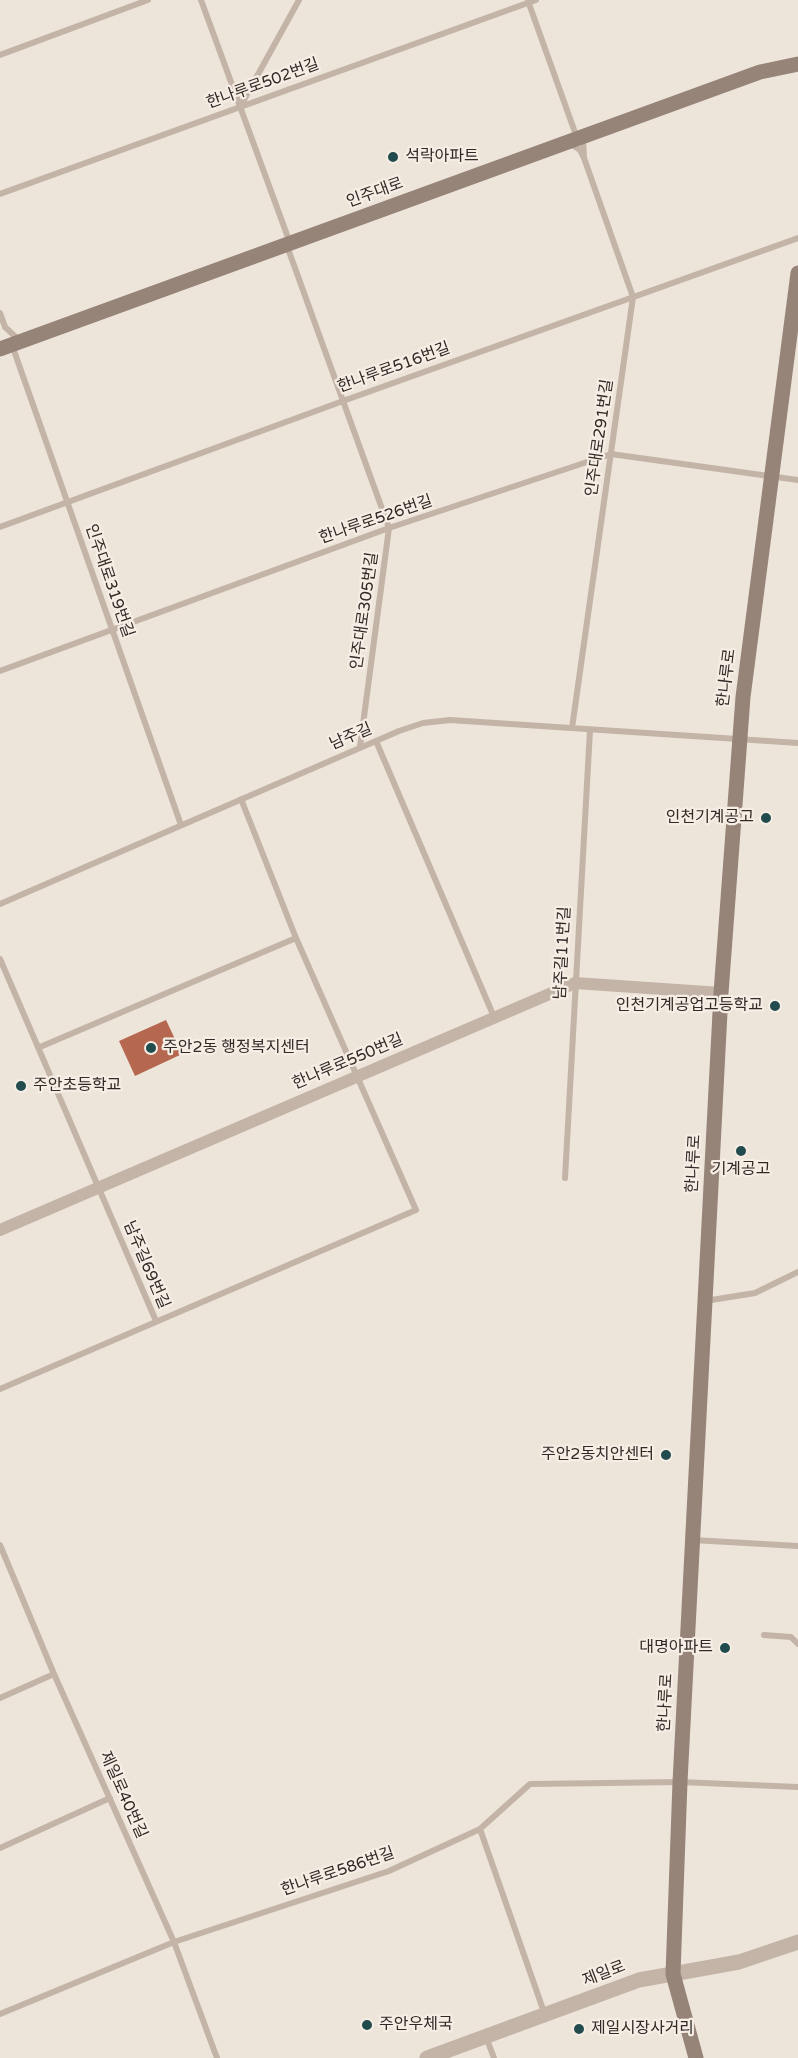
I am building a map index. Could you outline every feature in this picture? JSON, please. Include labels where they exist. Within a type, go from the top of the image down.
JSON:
[{"type":"main road","name":"인주대로","points":[[11,345],[760,72],[798,64]]},
{"type":"main road","name":"한나루로","points":[[696,2058],[673,1974],[680,1782],[722,993],[742,697],[798,273]]},
{"type":"street","name":"한나루로550번길","points":[[0,1230],[575,983],[722,993]]},
{"type":"street","name":"제일로","points":[[427,2058],[639,1980],[740,1962],[798,1942]]},
{"type":"lane","points":[[0,55],[148,0]]},
{"type":"lane","name":"인주대로305번길","points":[[201,0],[389,528],[360,747]]},
{"type":"lane","points":[[240,107],[299,0]]},
{"type":"lane","points":[[531,1],[584,158]]},
{"type":"lane","name":"한나루로502번길","points":[[0,194],[531,1]]},
{"type":"lane","points":[[576,139],[582,143],[584,158]]},
{"type":"lane","name":"인주대로291번길","points":[[572,728],[633,297],[584,158]]},
{"type":"lane","name":"한나루로516번길","points":[[0,527],[798,238]]},
{"type":"lane","points":[[0,313],[5,327],[11,334],[11,345]]},
{"type":"lane","name":"인주대로319번길","points":[[11,345],[181,825]]},
{"type":"lane","name":"한나루로526번길","points":[[0,671],[389,528],[611,454],[798,480]]},
{"type":"lane","name":"남주길","points":[[0,904],[360,747],[423,723],[450,720],[798,743]]},
{"type":"lane","name":"남주길11번길","points":[[565,1178],[590,729]]},
{"type":"lane","points":[[376,741],[494,1017]]},
{"type":"lane","points":[[241,799],[296,938],[357,1076]]},
{"type":"lane","points":[[40,1047],[296,938]]},
{"type":"lane","name":"남주길69번길","points":[[0,959],[40,1047],[156,1322],[416,1210],[357,1076]]},
{"type":"lane","points":[[705,1301],[755,1293],[798,1272]]},
{"type":"lane","points":[[0,1389],[156,1322]]},
{"type":"lane","points":[[693,1540],[798,1546]]},
{"type":"lane","name":"제일로40번길","points":[[0,1545],[54,1674],[174,1942],[217,2058]]},
{"type":"lane","points":[[764,1635],[791,1637],[798,1644]]},
{"type":"lane","points":[[0,1698],[54,1674]]},
{"type":"lane","name":"한나루로586번길","points":[[0,2014],[174,1942],[389,1870],[480,1829],[530,1784],[680,1782],[798,1788]]},
{"type":"lane","points":[[0,1848],[110,1798]]},
{"type":"lane","points":[[480,1829],[545,2015]]},
{"type":"lane","points":[[486,2037],[494,2058]]},
{"type":"building","name":"주안2동 행정복지센터","points":[[166,1020],[182,1054],[135,1076],[119,1041]]},
{"type":"place","name":"석락아파트","points":[[393,157]]},
{"type":"place","name":"인천기계공고","points":[[766,818]]},
{"type":"place","name":"인천기계공업고등학교","points":[[775,1006]]},
{"type":"place","name":"주안2동 행정복지센터","points":[[151,1048]]},
{"type":"place","name":"주안초등학교","points":[[21,1086]]},
{"type":"place","name":"기계공고","points":[[741,1151]]},
{"type":"place","name":"주안2동치안센터","points":[[666,1455]]},
{"type":"place","name":"대명아파트","points":[[725,1648]]},
{"type":"place","name":"주안우체국","points":[[367,2025]]},
{"type":"place","name":"제일시장사거리","points":[[579,2029]]}]
